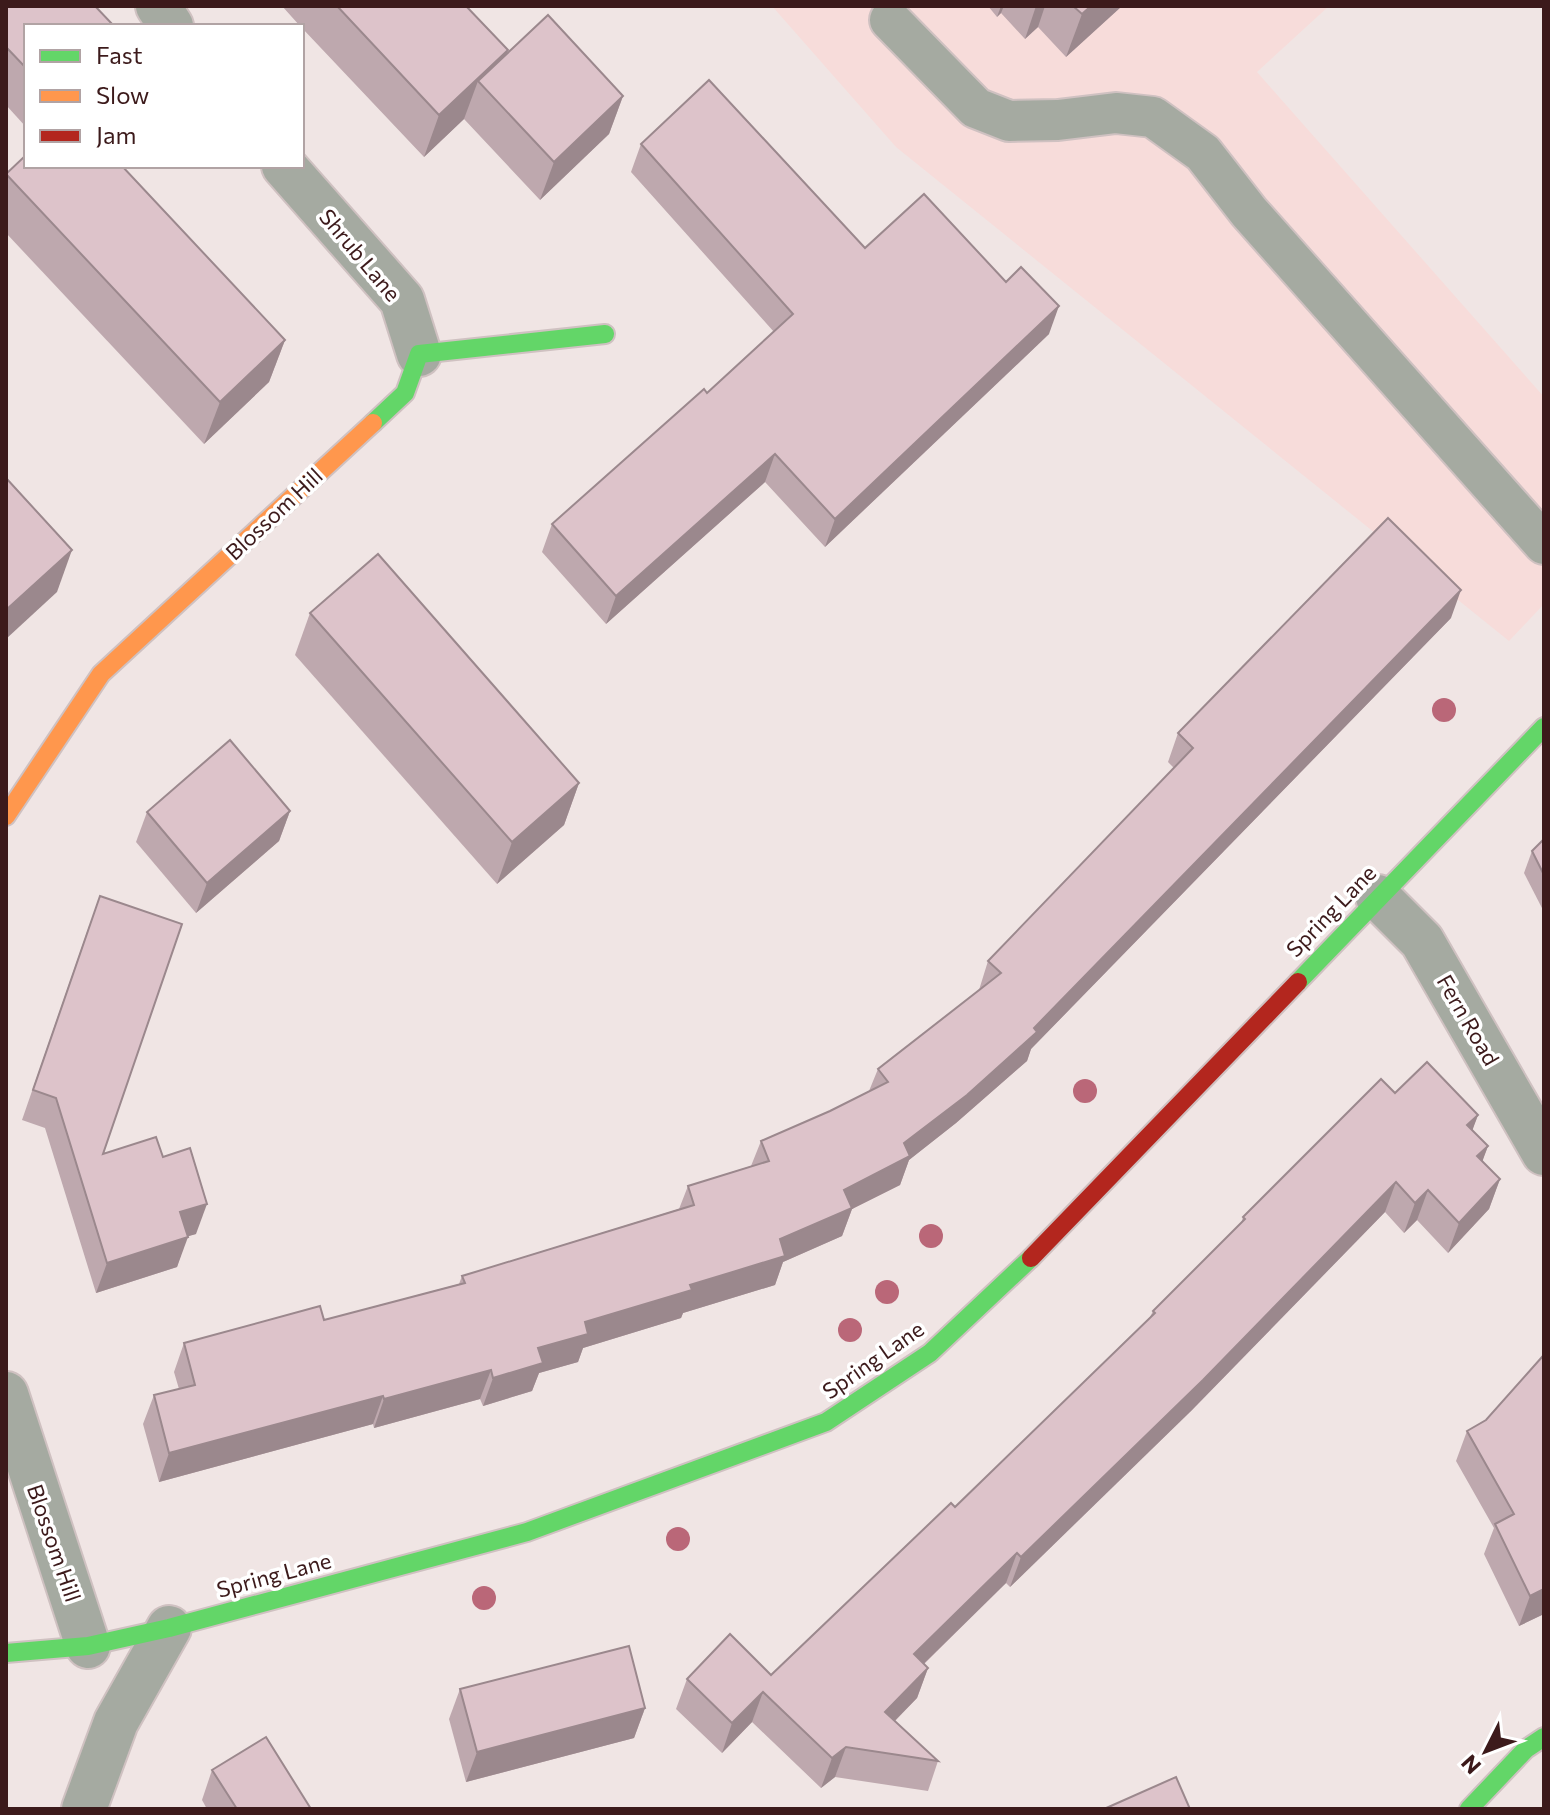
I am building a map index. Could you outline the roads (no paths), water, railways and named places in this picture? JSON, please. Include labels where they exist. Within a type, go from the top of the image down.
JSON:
[{"type":"street","points":[[158,6],[170,24]]},
{"type":"street","name":"Shrub Lane","points":[[286,168],[402,300],[419,354]]},
{"type":"street","points":[[419,354],[605,334]]},
{"type":"street","name":"Blossom Hill","points":[[6,816],[101,674],[405,393],[419,354]]},
{"type":"street","name":"Spring Lane","points":[[6,1653],[88,1646],[169,1628],[527,1532],[826,1422],[930,1353],[1019,1271],[1544,727]]},
{"type":"street","name":"Fern Road","points":[[1378,897],[1422,941],[1544,1153]]},
{"type":"street","name":"Blossom Hill","points":[[6,1394],[88,1646]]},
{"type":"street","points":[[84,1809],[116,1722],[169,1628]]},
{"type":"street","points":[[1469,1809],[1526,1749],[1544,1737]]},
{"type":"lane","points":[[890,20],[976,108],[1009,121],[1058,120],[1116,113],[1153,117],[1203,153],[1249,212],[1544,544]]}]
